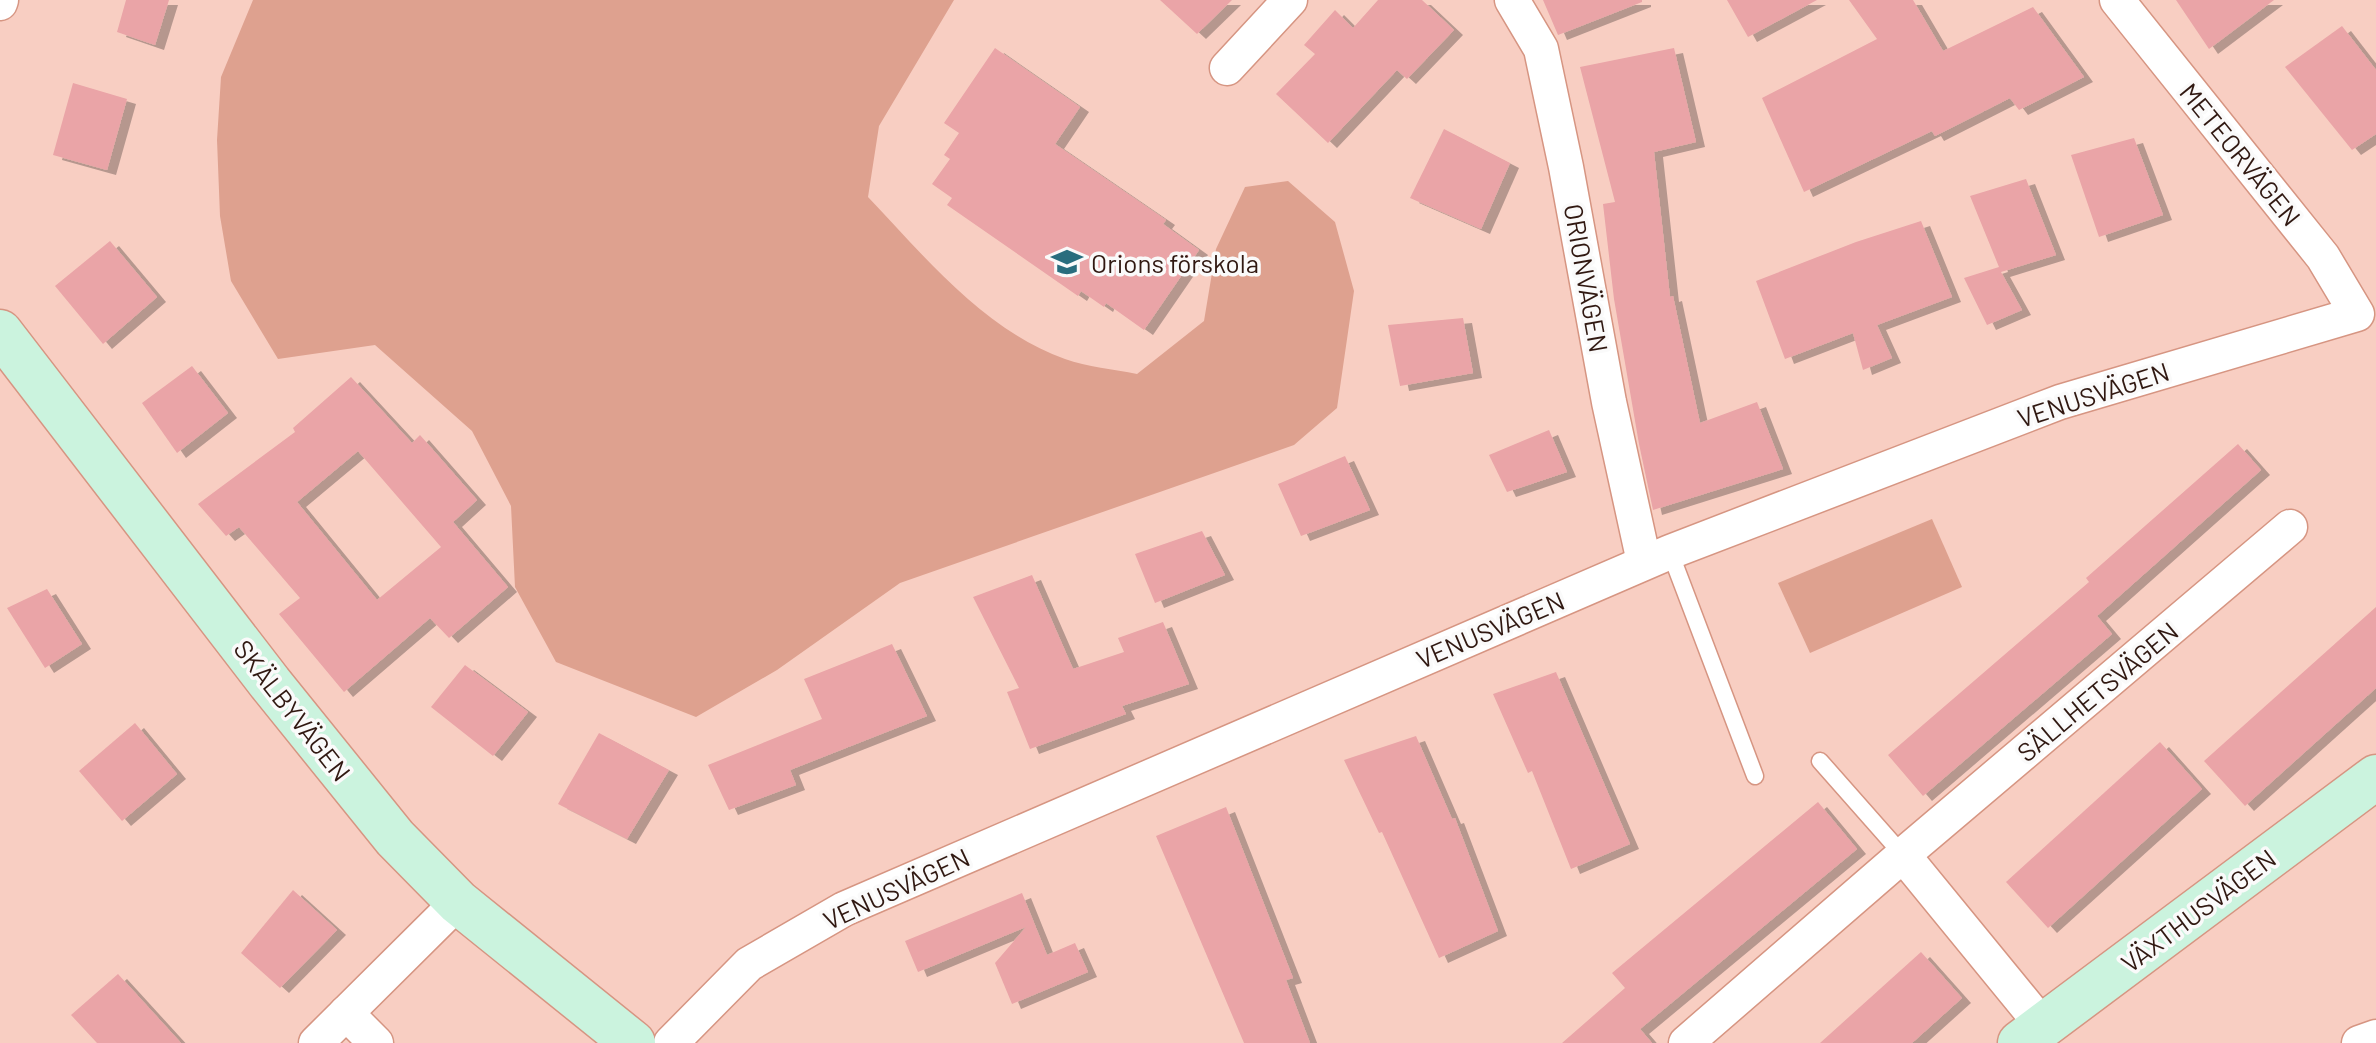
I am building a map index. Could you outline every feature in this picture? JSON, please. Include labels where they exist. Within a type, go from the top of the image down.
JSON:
[{"type":"street","points":[[1227,68],[1290,0]]},
{"type":"street","name":"ORIONVÄGEN","points":[[1512,0],[1541,49],[1609,402],[1657,557]]},
{"type":"street","name":"METEORVÄGEN","points":[[2117,0],[2323,257],[2357,314]]},
{"type":"street","name":"VENUSVÄGEN","points":[[671,1043],[749,964],[844,909],[1657,557],[2060,402],[2357,314]]},
{"type":"street","name":"SKÄLBYVÄGEN","points":[[0,332],[270,683],[395,838],[458,902],[633,1043]]},
{"type":"street","name":"SÄLLHETSVÄGEN","points":[[1686,1043],[2290,527]]},
{"type":"street","name":"VÄXTHUSVÄGEN","points":[[2031,1034],[2376,777]]},
{"type":"street","points":[[1903,855],[2031,1034]]},
{"type":"street","points":[[316,1043],[458,902]]},
{"type":"street","points":[[346,1013],[376,1043]]},
{"type":"street","points":[[2359,1043],[2376,1037]]},
{"type":"lane","points":[[1657,557],[1755,776]]},
{"type":"lane","points":[[1820,761],[1903,855]]},
{"type":"shaded area","points":[[253,0],[954,0],[879,126],[868,197],[912,244],[958,290],[1008,330],[1073,362],[1137,374],[1204,321],[1216,249],[1245,187],[1288,181],[1335,222],[1354,291],[1337,408],[1294,445],[900,583],[777,670],[696,717],[556,662],[515,587],[511,506],[472,431],[375,345],[278,359],[231,281],[220,216],[217,140],[221,77]]},
{"type":"shaded area","points":[[1932,519],[1962,587],[1810,653],[1778,583]]},
{"type":"building","points":[[126,0],[169,0],[155,45],[117,32]]},
{"type":"building","points":[[1160,0],[1232,0],[1197,34]]},
{"type":"building","points":[[1378,0],[1422,0],[1454,30],[1407,79],[1397,70],[1328,143],[1276,94],[1315,54],[1304,45],[1335,10],[1353,28]]},
{"type":"building","points":[[1543,0],[1642,0],[1642,2],[1558,35]]},
{"type":"building","points":[[1727,0],[1817,0],[1748,37]]},
{"type":"building","points":[[1849,0],[1913,0],[1943,51],[2033,7],[2084,77],[2019,110],[2010,98],[1935,136],[1932,131],[1804,192],[1762,98],[1877,39]]},
{"type":"building","points":[[2176,0],[2274,0],[2209,49]]},
{"type":"building","points":[[2342,26],[2376,70],[2376,134],[2352,150],[2285,67]]},
{"type":"building","points":[[995,48],[1080,107],[1055,144],[1166,220],[1163,224],[1199,250],[1144,330],[1106,303],[1104,307],[1081,291],[1078,296],[947,205],[952,198],[932,184],[950,159],[944,155],[959,133],[944,123]]},
{"type":"building","points":[[1674,48],[1696,142],[1654,152],[1670,297],[1673,296],[1700,423],[1757,402],[1783,469],[1653,510],[1614,299],[1603,204],[1615,202],[1580,67]]},
{"type":"building","points":[[73,83],[127,99],[107,170],[53,155]]},
{"type":"building","points":[[1444,129],[1510,163],[1481,229],[1410,198]]},
{"type":"building","points":[[2134,138],[2163,215],[2099,237],[2071,155]]},
{"type":"building","points":[[2026,179],[2056,255],[2001,272],[2022,310],[1987,325],[1964,278],[1999,267],[1970,196]]},
{"type":"building","points":[[1921,221],[1952,297],[1877,325],[1892,358],[1863,370],[1853,333],[1785,359],[1756,281],[1856,242]]},
{"type":"building","points":[[110,241],[157,297],[103,344],[55,286]]},
{"type":"building","points":[[1463,318],[1473,373],[1400,386],[1388,325]]},
{"type":"building","points":[[192,366],[228,413],[177,453],[142,403]]},
{"type":"building","points":[[351,377],[412,443],[420,435],[477,500],[453,522],[508,587],[449,638],[430,618],[344,692],[279,614],[300,598],[239,527],[226,536],[198,504],[295,432],[293,428]],"holes":[[[358,451],[441,547],[377,600],[297,502]]]},
{"type":"building","points":[[1549,430],[1567,472],[1507,492],[1489,455]]},
{"type":"building","points":[[2238,444],[2261,470],[2097,616],[2112,634],[1923,796],[1888,755],[2089,582],[2086,578]]},
{"type":"building","points":[[1345,456],[1370,510],[1301,536],[1278,484]]},
{"type":"building","points":[[1202,531],[1225,575],[1155,603],[1135,554]]},
{"type":"building","points":[[1032,575],[1073,669],[1124,652],[1118,638],[1163,622],[1189,684],[1122,706],[1126,714],[1030,749],[1007,692],[1019,688],[973,597]]},
{"type":"building","points":[[47,589],[82,644],[45,668],[7,608]]},
{"type":"building","points":[[2376,607],[2376,688],[2245,806],[2204,761]]},
{"type":"building","points":[[892,644],[927,716],[790,770],[796,785],[729,810],[708,765],[822,719],[804,679]]},
{"type":"building","points":[[465,665],[528,712],[493,756],[431,707]]},
{"type":"building","points":[[1556,672],[1630,844],[1571,869],[1532,771],[1528,773],[1493,694]]},
{"type":"building","points":[[135,723],[177,774],[122,821],[79,771]]},
{"type":"building","points":[[599,733],[669,770],[627,839],[558,804]]},
{"type":"building","points":[[1416,736],[1452,819],[1455,818],[1498,931],[1439,958],[1382,832],[1379,833],[1344,760]]},
{"type":"building","points":[[2160,742],[2202,789],[2048,928],[2006,882]]},
{"type":"building","points":[[1818,802],[1857,849],[1640,1029],[1652,1043],[1562,1043],[1625,988],[1612,973]]},
{"type":"building","points":[[1226,807],[1293,978],[1286,980],[1310,1043],[1244,1043],[1156,836]]},
{"type":"building","points":[[293,890],[337,930],[280,988],[241,953]]},
{"type":"building","points":[[1022,893],[1047,955],[1075,943],[1088,972],[1012,1004],[995,963],[1026,927],[918,972],[905,941]]},
{"type":"building","points":[[1921,952],[1962,998],[1912,1043],[1820,1043]]},
{"type":"building","points":[[118,974],[181,1043],[97,1043],[71,1015]]},
{"type":"place","name":"Orions förskola","points":[[1067,262]]}]
